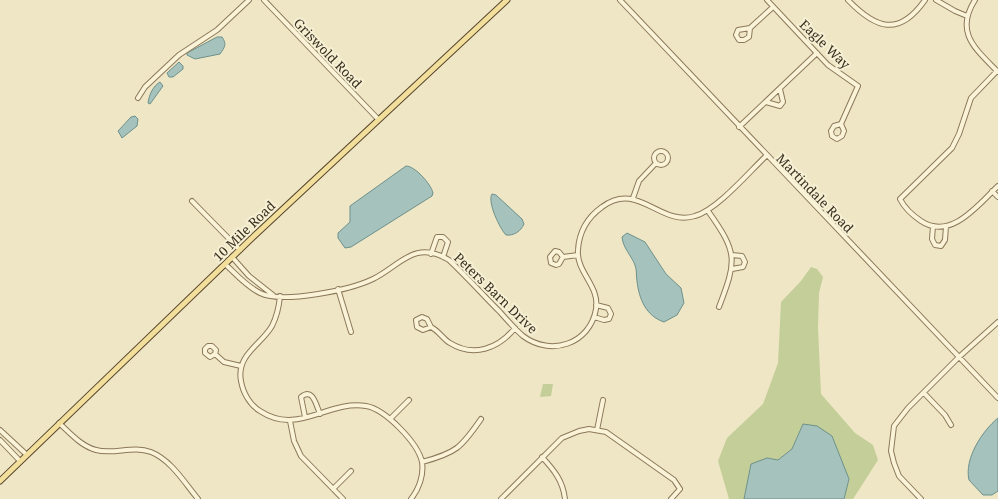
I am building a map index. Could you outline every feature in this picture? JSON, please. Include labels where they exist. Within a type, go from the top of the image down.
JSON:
[{"type":"main road","name":"10 Mile Road","points":[[0,481],[225,264],[378,119],[507,0]]},
{"type":"street","points":[[138,98],[145,87],[179,55],[213,33],[249,0]]},
{"type":"street","name":"Griswold Road","points":[[264,0],[378,119]]},
{"type":"street","name":"Martindale Road","points":[[620,0],[766,156],[998,398]]},
{"type":"street","name":"Eagle Way","points":[[767,0],[840,75],[858,86],[841,124]]},
{"type":"street","points":[[848,0],[868,19],[876,23],[889,24],[909,19],[925,0]]},
{"type":"street","points":[[936,0],[954,11],[967,16]]},
{"type":"street","points":[[975,0],[967,16],[967,31],[972,44],[998,72],[971,98],[959,134],[952,148],[900,199],[913,216],[924,223],[933,226],[946,226],[962,219],[998,186]]},
{"type":"street","points":[[750,28],[773,6]]},
{"type":"street","points":[[739,127],[817,53]]},
{"type":"street","points":[[766,102],[780,106],[783,102],[780,89]]},
{"type":"street","points":[[656,163],[639,181],[633,198],[650,204],[667,215],[675,217],[694,217],[708,211],[766,156]]},
{"type":"street","points":[[992,191],[998,197]]},
{"type":"street","name":"Peters Barn Drive","points":[[225,264],[248,286],[260,293],[291,298],[338,289],[372,280],[407,256],[415,254],[431,254],[443,257],[456,267],[523,336],[538,344],[554,347],[568,344],[579,337],[586,330],[594,317],[596,305],[592,284],[583,271],[578,255],[582,228],[595,214],[609,203],[633,198]]},
{"type":"street","points":[[192,201],[240,250]]},
{"type":"street","points":[[708,211],[726,239],[732,255],[732,269],[719,307]]},
{"type":"street","points":[[933,226],[932,239],[935,245],[940,246],[945,240],[946,226]]},
{"type":"street","name":"Peters Barn Drive","points":[[431,254],[434,240],[437,237],[443,236],[448,242],[443,257]]},
{"type":"street","points":[[563,257],[578,255]]},
{"type":"street","points":[[732,255],[742,256],[745,262],[743,267],[732,269]]},
{"type":"street","name":"Peters Barn Drive","points":[[232,258],[255,282],[273,295]]},
{"type":"street","points":[[338,289],[350,332]]},
{"type":"street","points":[[280,296],[279,308],[271,327],[248,352],[241,366],[241,382],[247,398],[258,410],[278,420],[290,421],[348,406],[366,406],[385,414],[413,444],[422,462],[421,481],[411,499]]},
{"type":"street","points":[[594,317],[604,320],[609,319],[612,314],[608,308],[596,305]]},
{"type":"street","points":[[921,499],[899,476],[892,451],[894,426],[900,417],[959,357],[998,322]]},
{"type":"street","points":[[431,327],[451,344],[463,349],[474,350],[490,348],[499,343],[515,328]]},
{"type":"street","points":[[215,354],[224,362],[241,366]]},
{"type":"street","points":[[924,393],[945,415],[951,424]]},
{"type":"street","points":[[304,417],[301,398],[305,394],[313,396],[320,414]]},
{"type":"street","points":[[390,419],[409,400]]},
{"type":"street","points":[[597,430],[603,400]]},
{"type":"street","points":[[422,462],[452,452],[466,440],[481,419]]},
{"type":"street","points":[[290,421],[294,441],[302,456],[343,499]]},
{"type":"street","points":[[59,423],[77,440],[96,450],[139,449],[157,455],[172,468],[198,499]]},
{"type":"street","points":[[0,430],[27,455]]},
{"type":"street","points":[[502,499],[562,438],[579,431],[597,430],[606,432],[674,480],[680,489],[671,499]]},
{"type":"street","points":[[0,440],[20,461]]},
{"type":"street","points":[[542,457],[558,477],[563,488],[564,499]]},
{"type":"street","points":[[333,489],[352,471]]},
{"type":"green space","points":[[811,267],[817,269],[823,277],[819,293],[818,328],[821,394],[855,433],[873,445],[878,460],[853,499],[844,499],[849,479],[803,424],[792,449],[778,460],[767,458],[751,464],[744,499],[729,499],[718,461],[727,438],[763,404],[778,363],[781,302],[801,281]]},
{"type":"green space","points":[[543,384],[553,384],[551,396],[540,397]]},
{"type":"water","points":[[217,37],[222,37],[225,44],[220,54],[195,59],[187,55],[187,53]]},
{"type":"water","points":[[179,62],[183,66],[183,69],[173,77],[169,77],[167,73]]},
{"type":"water","points":[[160,82],[163,86],[150,104],[148,103],[152,91]]},
{"type":"water","points":[[135,116],[138,119],[137,126],[122,138],[118,131],[131,117]]},
{"type":"water","points":[[406,166],[418,172],[426,181],[432,189],[432,196],[351,247],[345,248],[338,238],[338,233],[350,222],[350,206]]},
{"type":"water","points":[[492,194],[496,195],[522,219],[524,224],[521,229],[512,235],[506,235],[498,222],[491,203]]},
{"type":"water","points":[[627,233],[645,242],[666,274],[681,288],[684,303],[677,315],[664,322],[652,316],[644,306],[638,288],[636,267],[625,248],[622,237]]},
{"type":"water","points":[[998,418],[998,491],[992,495],[983,495],[969,480],[969,463],[980,438]]},
{"type":"water","points":[[803,424],[817,426],[832,436],[849,479],[844,499],[744,499],[751,464],[767,458],[778,460],[792,449]]}]
